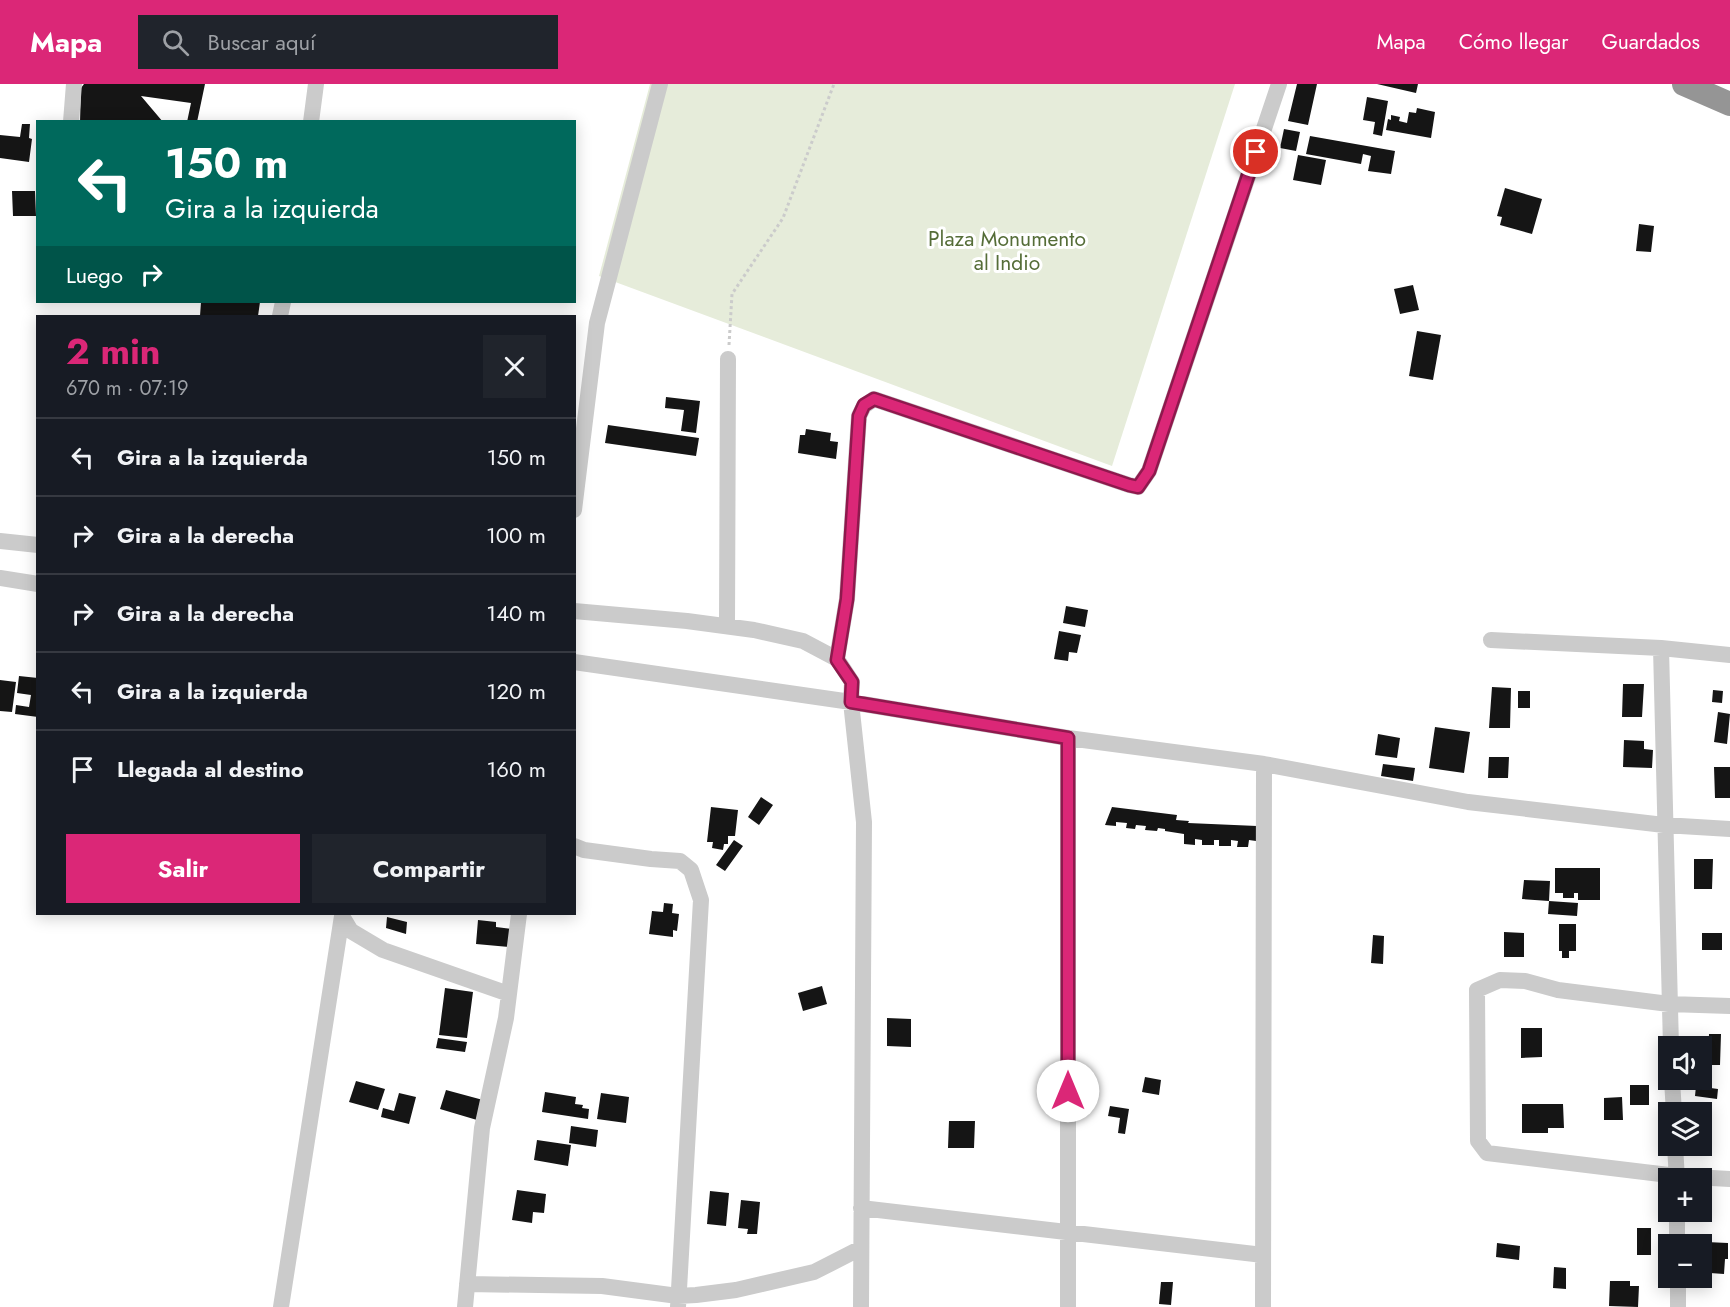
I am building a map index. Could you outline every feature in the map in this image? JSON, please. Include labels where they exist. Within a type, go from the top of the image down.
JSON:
[{"type":"highway","points":[[1684,84],[1730,104]]},
{"type":"street","points":[[71,120],[74,84]]},
{"type":"street","points":[[576,494],[597,323],[660,84]]},
{"type":"street","points":[[837,660],[847,599],[859,416],[864,405],[874,399],[1138,487],[1149,471],[1279,84]]},
{"type":"street","points":[[311,120],[314,85]]},
{"type":"street","points":[[727,626],[728,359]]},
{"type":"street","points":[[0,541],[36,545]]},
{"type":"street","points":[[0,578],[36,584]]},
{"type":"street","points":[[576,611],[727,626],[803,641],[837,660],[852,682],[851,702],[864,822],[861,1307]]},
{"type":"street","points":[[1491,640],[1661,648],[1730,655]]},
{"type":"street","points":[[1661,648],[1670,1036]]},
{"type":"street","points":[[576,662],[851,702],[1068,738],[1264,764],[1468,802],[1664,825],[1730,829]]},
{"type":"street","points":[[1068,738],[1068,1307]]},
{"type":"street","points":[[1263,1307],[1264,764]]},
{"type":"street","points":[[576,847],[584,850],[680,861],[691,870],[701,900],[678,1301]]},
{"type":"street","points":[[342,915],[351,931],[383,950],[509,994]]},
{"type":"street","points":[[281,1307],[342,915]]},
{"type":"street","points":[[465,1307],[482,1128],[506,1018],[519,915]]},
{"type":"street","points":[[1658,1176],[1487,1153],[1478,1141],[1477,990],[1500,980],[1525,981],[1558,990],[1669,1004],[1730,1006]]},
{"type":"street","points":[[1712,1179],[1730,1179]]},
{"type":"street","points":[[861,1208],[1263,1255]]},
{"type":"street","points":[[467,1284],[602,1286],[678,1301],[814,1272],[861,1248]]},
{"type":"street","points":[[1677,1288],[1678,1307]]},
{"type":"path","points":[[728,359],[732,294],[783,218],[834,84]]},
{"type":"green space","name":"Plaza Monumento al Indio","points":[[650,84],[1235,84],[1112,466],[599,276]]},
{"type":"building","points":[[84,84],[205,84],[197,120],[187,120],[191,103],[141,96],[161,120],[80,120],[81,88]]},
{"type":"building","points":[[1297,84],[1317,84],[1308,125],[1288,121]]},
{"type":"building","points":[[1377,84],[1418,84],[1416,93]]},
{"type":"building","points":[[1367,97],[1388,101],[1382,136],[1373,134],[1375,122],[1363,120]]},
{"type":"building","points":[[1417,108],[1435,112],[1431,138],[1386,130],[1391,115],[1400,117],[1399,121],[1407,123],[1409,112],[1416,113]]},
{"type":"building","points":[[22,124],[30,124],[29,138],[32,139],[29,162],[0,158],[0,135],[20,137]]},
{"type":"building","points":[[1284,129],[1300,132],[1296,151],[1280,148]]},
{"type":"building","points":[[1310,136],[1395,151],[1391,174],[1368,171],[1371,156],[1363,154],[1361,164],[1306,154]]},
{"type":"building","points":[[1298,155],[1326,160],[1321,185],[1293,180]]},
{"type":"building","points":[[1505,188],[1542,199],[1532,234],[1500,225],[1502,217],[1497,216]]},
{"type":"building","points":[[12,191],[35,191],[36,216],[13,216]]},
{"type":"building","points":[[1639,224],[1654,226],[1651,252],[1636,251]]},
{"type":"building","points":[[1413,285],[1419,310],[1400,314],[1394,289]]},
{"type":"building","points":[[201,303],[260,303],[258,315],[200,315]]},
{"type":"building","points":[[1417,331],[1441,335],[1433,380],[1409,376]]},
{"type":"building","points":[[666,397],[700,401],[696,433],[681,431],[684,410],[665,408]]},
{"type":"building","points":[[608,425],[699,438],[696,456],[605,443]]},
{"type":"building","points":[[806,429],[831,433],[830,441],[838,442],[836,459],[798,453],[800,435],[805,435]]},
{"type":"building","points":[[1066,606],[1088,610],[1085,627],[1063,623]]},
{"type":"building","points":[[1059,631],[1081,635],[1077,653],[1069,652],[1068,661],[1054,659]]},
{"type":"building","points":[[19,676],[36,678],[36,717],[15,714],[16,705],[29,707],[31,695],[17,693]]},
{"type":"building","points":[[0,680],[16,682],[12,712],[0,711]]},
{"type":"building","points":[[1623,684],[1644,684],[1642,717],[1622,717]]},
{"type":"building","points":[[1492,687],[1511,688],[1510,728],[1489,728]]},
{"type":"building","points":[[1713,690],[1723,691],[1722,703],[1712,702]]},
{"type":"building","points":[[1518,691],[1530,691],[1530,708],[1518,708]]},
{"type":"building","points":[[1718,712],[1730,714],[1727,744],[1714,742]]},
{"type":"building","points":[[1435,727],[1470,732],[1464,773],[1429,768]]},
{"type":"building","points":[[1378,734],[1400,738],[1397,758],[1375,755]]},
{"type":"building","points":[[1624,740],[1644,741],[1644,749],[1653,750],[1652,768],[1623,767]]},
{"type":"building","points":[[1489,757],[1509,757],[1508,778],[1488,778]]},
{"type":"building","points":[[1383,764],[1415,768],[1413,781],[1381,776]]},
{"type":"building","points":[[1714,767],[1730,767],[1730,798],[1715,798]]},
{"type":"building","points":[[761,797],[773,805],[759,825],[748,817]]},
{"type":"building","points":[[711,807],[738,810],[735,836],[728,836],[728,844],[724,844],[723,850],[712,848],[713,842],[707,842]]},
{"type":"building","points":[[1112,807],[1177,815],[1176,820],[1189,821],[1188,823],[1257,826],[1256,841],[1249,840],[1248,847],[1237,847],[1238,841],[1231,840],[1231,846],[1219,846],[1219,840],[1214,840],[1214,845],[1202,845],[1202,840],[1195,839],[1195,845],[1184,844],[1184,834],[1165,831],[1165,829],[1145,830],[1146,826],[1136,825],[1135,829],[1126,828],[1127,823],[1116,822],[1116,826],[1105,825]]},
{"type":"building","points":[[734,840],[743,846],[725,871],[716,865]]},
{"type":"building","points":[[1694,859],[1713,859],[1712,889],[1694,889]]},
{"type":"building","points":[[1555,868],[1600,868],[1600,900],[1578,900],[1578,893],[1574,893],[1574,898],[1563,898],[1563,893],[1555,893]]},
{"type":"building","points":[[1524,880],[1550,881],[1549,901],[1522,899]]},
{"type":"building","points":[[1549,901],[1578,903],[1577,916],[1548,914]]},
{"type":"building","points":[[664,903],[673,904],[672,913],[679,914],[677,931],[673,930],[673,937],[649,934],[652,911],[663,912]]},
{"type":"building","points":[[387,917],[407,922],[406,934],[386,928]]},
{"type":"building","points":[[478,920],[496,922],[496,927],[511,929],[509,947],[476,944]]},
{"type":"building","points":[[1559,924],[1576,924],[1576,951],[1569,951],[1569,958],[1562,958],[1562,951],[1559,951]]},
{"type":"building","points":[[1504,932],[1524,933],[1524,957],[1504,957]]},
{"type":"building","points":[[1702,933],[1722,933],[1722,950],[1702,950]]},
{"type":"building","points":[[1373,935],[1384,936],[1383,964],[1371,963]]},
{"type":"building","points":[[822,986],[827,1004],[803,1011],[798,993]]},
{"type":"building","points":[[445,988],[473,992],[467,1038],[439,1035]]},
{"type":"building","points":[[887,1018],[911,1019],[911,1047],[887,1046]]},
{"type":"building","points":[[1521,1028],[1542,1028],[1542,1057],[1521,1058]]},
{"type":"building","points":[[1709,1034],[1721,1034],[1720,1065],[1712,1065],[1712,1036]]},
{"type":"building","points":[[438,1038],[467,1042],[465,1052],[436,1048]]},
{"type":"building","points":[[1145,1077],[1161,1080],[1159,1095],[1142,1092]]},
{"type":"building","points":[[356,1081],[385,1089],[378,1110],[349,1102]]},
{"type":"building","points":[[1630,1085],[1649,1085],[1649,1105],[1630,1105]]},
{"type":"building","points":[[1718,1089],[1717,1099],[1695,1096],[1696,1090]]},
{"type":"building","points":[[446,1090],[483,1100],[477,1120],[440,1109]]},
{"type":"building","points":[[545,1092],[576,1097],[575,1104],[589,1109],[588,1119],[542,1112]]},
{"type":"building","points":[[399,1093],[416,1097],[409,1124],[381,1117],[383,1108],[394,1111]]},
{"type":"building","points":[[601,1093],[629,1097],[626,1123],[597,1119]]},
{"type":"building","points":[[1622,1097],[1623,1120],[1604,1120],[1604,1098]]},
{"type":"building","points":[[1522,1104],[1563,1104],[1564,1128],[1548,1128],[1548,1133],[1522,1133]]},
{"type":"building","points":[[1110,1106],[1129,1109],[1125,1134],[1118,1133],[1120,1118],[1108,1116]]},
{"type":"building","points":[[949,1121],[975,1121],[974,1148],[948,1148]]},
{"type":"building","points":[[571,1126],[598,1130],[596,1147],[569,1143]]},
{"type":"building","points":[[537,1140],[571,1145],[568,1166],[534,1160]]},
{"type":"building","points":[[517,1190],[546,1194],[544,1213],[533,1212],[532,1223],[512,1220]]},
{"type":"building","points":[[710,1191],[729,1193],[726,1226],[707,1224]]},
{"type":"building","points":[[741,1200],[760,1202],[757,1234],[747,1234],[748,1229],[738,1228]]},
{"type":"building","points":[[1637,1228],[1651,1228],[1651,1255],[1637,1255]]},
{"type":"building","points":[[1712,1242],[1728,1243],[1728,1259],[1725,1259],[1724,1274],[1712,1273]]},
{"type":"building","points":[[1497,1243],[1520,1246],[1519,1260],[1496,1257]]},
{"type":"building","points":[[1554,1267],[1566,1268],[1566,1289],[1553,1288]]},
{"type":"building","points":[[1610,1281],[1630,1281],[1630,1286],[1639,1286],[1638,1307],[1609,1306]]},
{"type":"building","points":[[1161,1282],[1173,1282],[1171,1305],[1159,1304]]},
{"type":"route","points":[[1068,1091],[1068,738],[851,702],[852,682],[837,660],[847,599],[859,416],[864,405],[874,399],[1138,487],[1149,471],[1256,152]]}]
